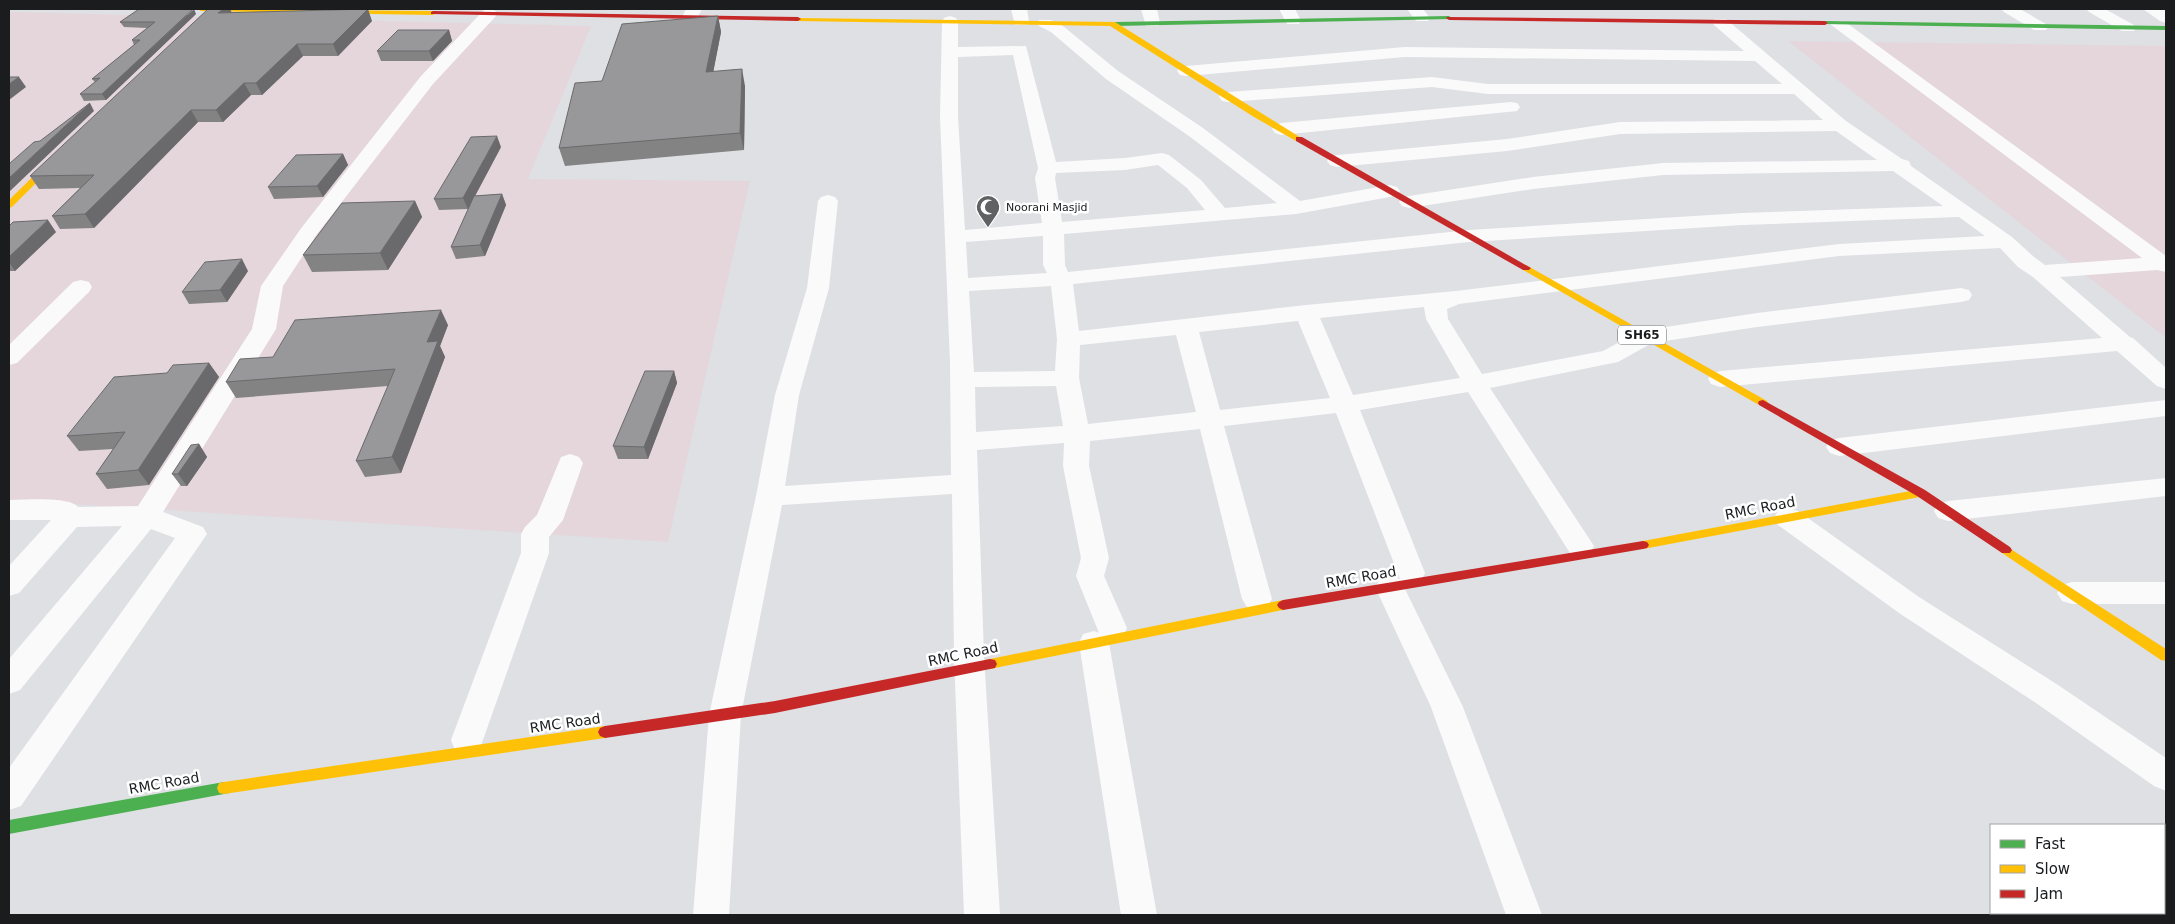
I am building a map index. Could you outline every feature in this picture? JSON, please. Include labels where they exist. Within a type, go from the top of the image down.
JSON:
[{"type":"main road","points":[[201,9],[490,14],[692,13],[950,21],[1020,16],[1045,23],[1112,24],[1150,16],[1418,14],[1722,16]]},
{"type":"main road","points":[[200,23],[214,9]]},
{"type":"main road","points":[[1740,23],[2166,28]]},
{"type":"main road","name":"SH65","points":[[1112,24],[1281,129],[1917,491],[2166,656]]},
{"type":"main road","points":[[9,205],[71,145]]},
{"type":"main road","name":"RMC Road","points":[[9,827],[185,794],[727,705],[775,708],[969,662],[1103,635],[1266,608],[1580,546],[1917,491]]},
{"type":"main road","name":"RMC Road","points":[[786,693],[969,662],[1103,635],[1257,599],[1634,547],[1917,491]]},
{"type":"street","points":[[2009,9],[2040,27]]},
{"type":"street","points":[[2094,9],[2128,28]]},
{"type":"street","points":[[2151,9],[2166,18]]},
{"type":"street","points":[[9,681],[146,516],[264,329],[272,286],[309,231],[427,80],[490,14]]},
{"type":"street","points":[[1722,16],[1740,23]]},
{"type":"street","points":[[1722,16],[1760,56],[1840,124],[1902,165],[2005,241],[2026,262],[2041,272],[2125,343],[2166,381]]},
{"type":"street","points":[[950,21],[949,117],[962,380],[969,662],[982,915]]},
{"type":"street","points":[[1045,23],[1056,29],[1112,75],[1196,132],[1296,208]]},
{"type":"street","points":[[1838,24],[2165,265]]},
{"type":"street","points":[[949,52],[1020,50],[1048,168],[1045,178],[1053,230],[1054,265],[1061,279],[1069,339],[1067,378],[1078,434],[1076,466],[1095,558],[1090,576],[1103,635],[1140,915]]},
{"type":"street","points":[[1186,71],[1405,52],[1760,56]]},
{"type":"street","points":[[1228,97],[1432,82],[1488,89],[1800,89]]},
{"type":"street","points":[[1281,129],[1511,107]]},
{"type":"street","points":[[1337,161],[1507,145],[1620,128],[1840,124]]},
{"type":"street","points":[[1048,168],[1125,164],[1162,159],[1194,184],[1219,214]]},
{"type":"street","points":[[1409,202],[1533,183],[1664,169],[1902,165]]},
{"type":"street","points":[[955,237],[1296,208],[1390,191]]},
{"type":"street","points":[[711,915],[727,705],[770,496],[788,395],[818,288],[828,201]]},
{"type":"street","points":[[958,285],[1061,279],[1469,236],[1743,219],[1964,211]]},
{"type":"street","points":[[1069,339],[1186,328],[1306,312],[1458,297],[1839,250],[2005,241]]},
{"type":"street","points":[[2041,272],[2165,265]]},
{"type":"street","points":[[9,358],[81,288]]},
{"type":"street","points":[[963,442],[1078,434],[1211,421],[1345,404],[1475,383],[1610,357],[1646,337],[1757,320],[1961,295]]},
{"type":"street","points":[[1458,297],[1443,301],[1435,307],[1438,319],[1475,383],[1580,546]]},
{"type":"street","points":[[1306,312],[1345,404],[1401,580],[1524,915]]},
{"type":"street","points":[[1186,328],[1257,599]]},
{"type":"street","points":[[1720,379],[2125,343]]},
{"type":"street","points":[[962,380],[1067,378]]},
{"type":"street","points":[[1839,447],[2166,408]]},
{"type":"street","points":[[467,740],[535,553],[535,534],[549,520],[570,463]]},
{"type":"street","points":[[770,496],[964,484]]},
{"type":"street","points":[[1948,511],[2166,487]]},
{"type":"street","points":[[9,510],[65,510],[70,517]]},
{"type":"street","points":[[9,585],[70,517],[146,516],[192,534],[9,794]]},
{"type":"street","points":[[1788,518],[1909,604],[2047,694],[2166,776]]},
{"type":"street","points":[[2072,594],[2166,593]]},
{"type":"shaded area","points":[[9,12],[591,26],[528,179],[750,181],[668,542],[9,500]]},
{"type":"shaded area","points":[[1788,41],[2166,46],[2166,338]]},
{"type":"building","points":[[139,9],[193,9],[102,94],[80,94],[100,78],[92,79],[140,40],[132,40],[155,22],[120,22]]},
{"type":"building","points":[[208,9],[223,9],[218,13],[368,9],[333,44],[297,44],[256,83],[244,83],[216,110],[191,110],[85,214],[52,216],[94,175],[30,176]]},
{"type":"building","points":[[718,16],[706,72],[742,69],[740,133],[559,148],[575,83],[602,81],[622,24]]},
{"type":"building","points":[[398,30],[449,30],[429,51],[377,51]]},
{"type":"building","points":[[9,77],[19,77],[9,84]]},
{"type":"building","points":[[90,103],[9,178],[9,164],[34,142],[40,141]]},
{"type":"building","points":[[497,136],[463,198],[434,199],[471,137]]},
{"type":"building","points":[[343,154],[317,186],[268,187],[296,155]]},
{"type":"building","points":[[502,194],[480,245],[451,247],[474,196]]},
{"type":"building","points":[[415,201],[380,253],[303,255],[342,203]]},
{"type":"building","points":[[48,220],[9,257],[9,226],[13,222]]},
{"type":"building","points":[[242,259],[220,290],[182,292],[205,262]]},
{"type":"building","points":[[441,310],[427,342],[438,341],[392,457],[356,461],[395,369],[226,382],[240,359],[273,357],[295,320]]},
{"type":"building","points":[[209,363],[138,470],[96,474],[125,432],[67,436],[114,377],[167,373],[173,365]]},
{"type":"building","points":[[645,371],[674,371],[644,447],[613,446]]},
{"type":"building","points":[[199,444],[178,474],[172,474],[191,445]]},
{"type":"traffic: fast","points":[[1115,24],[1449,18]]},
{"type":"traffic: fast","points":[[1825,23],[2166,28]]},
{"type":"traffic: fast","points":[[9,827],[224,788]]},
{"type":"traffic: slow","points":[[201,9],[433,13]]},
{"type":"traffic: slow","points":[[798,19],[1115,24]]},
{"type":"traffic: slow","points":[[1112,24],[1257,115],[1299,139]]},
{"type":"traffic: slow","points":[[9,205],[61,154]]},
{"type":"traffic: slow","points":[[1526,268],[1763,403]]},
{"type":"traffic: slow","points":[[1643,545],[1921,493]]},
{"type":"traffic: slow","points":[[2006,550],[2166,656]]},
{"type":"traffic: slow","points":[[990,664],[1283,605]]},
{"type":"traffic: slow","points":[[224,788],[605,732]]},
{"type":"traffic: jam","points":[[433,13],[798,19]]},
{"type":"traffic: jam","points":[[1449,18],[1825,23]]},
{"type":"traffic: jam","points":[[1299,139],[1526,268]]},
{"type":"traffic: jam","points":[[1763,403],[1921,493],[2006,550]]},
{"type":"traffic: jam","points":[[1283,605],[1643,545]]},
{"type":"traffic: jam","points":[[605,732],[775,707],[990,664]]},
{"type":"place","name":"Noorani Masjid","points":[[988,228]]}]
